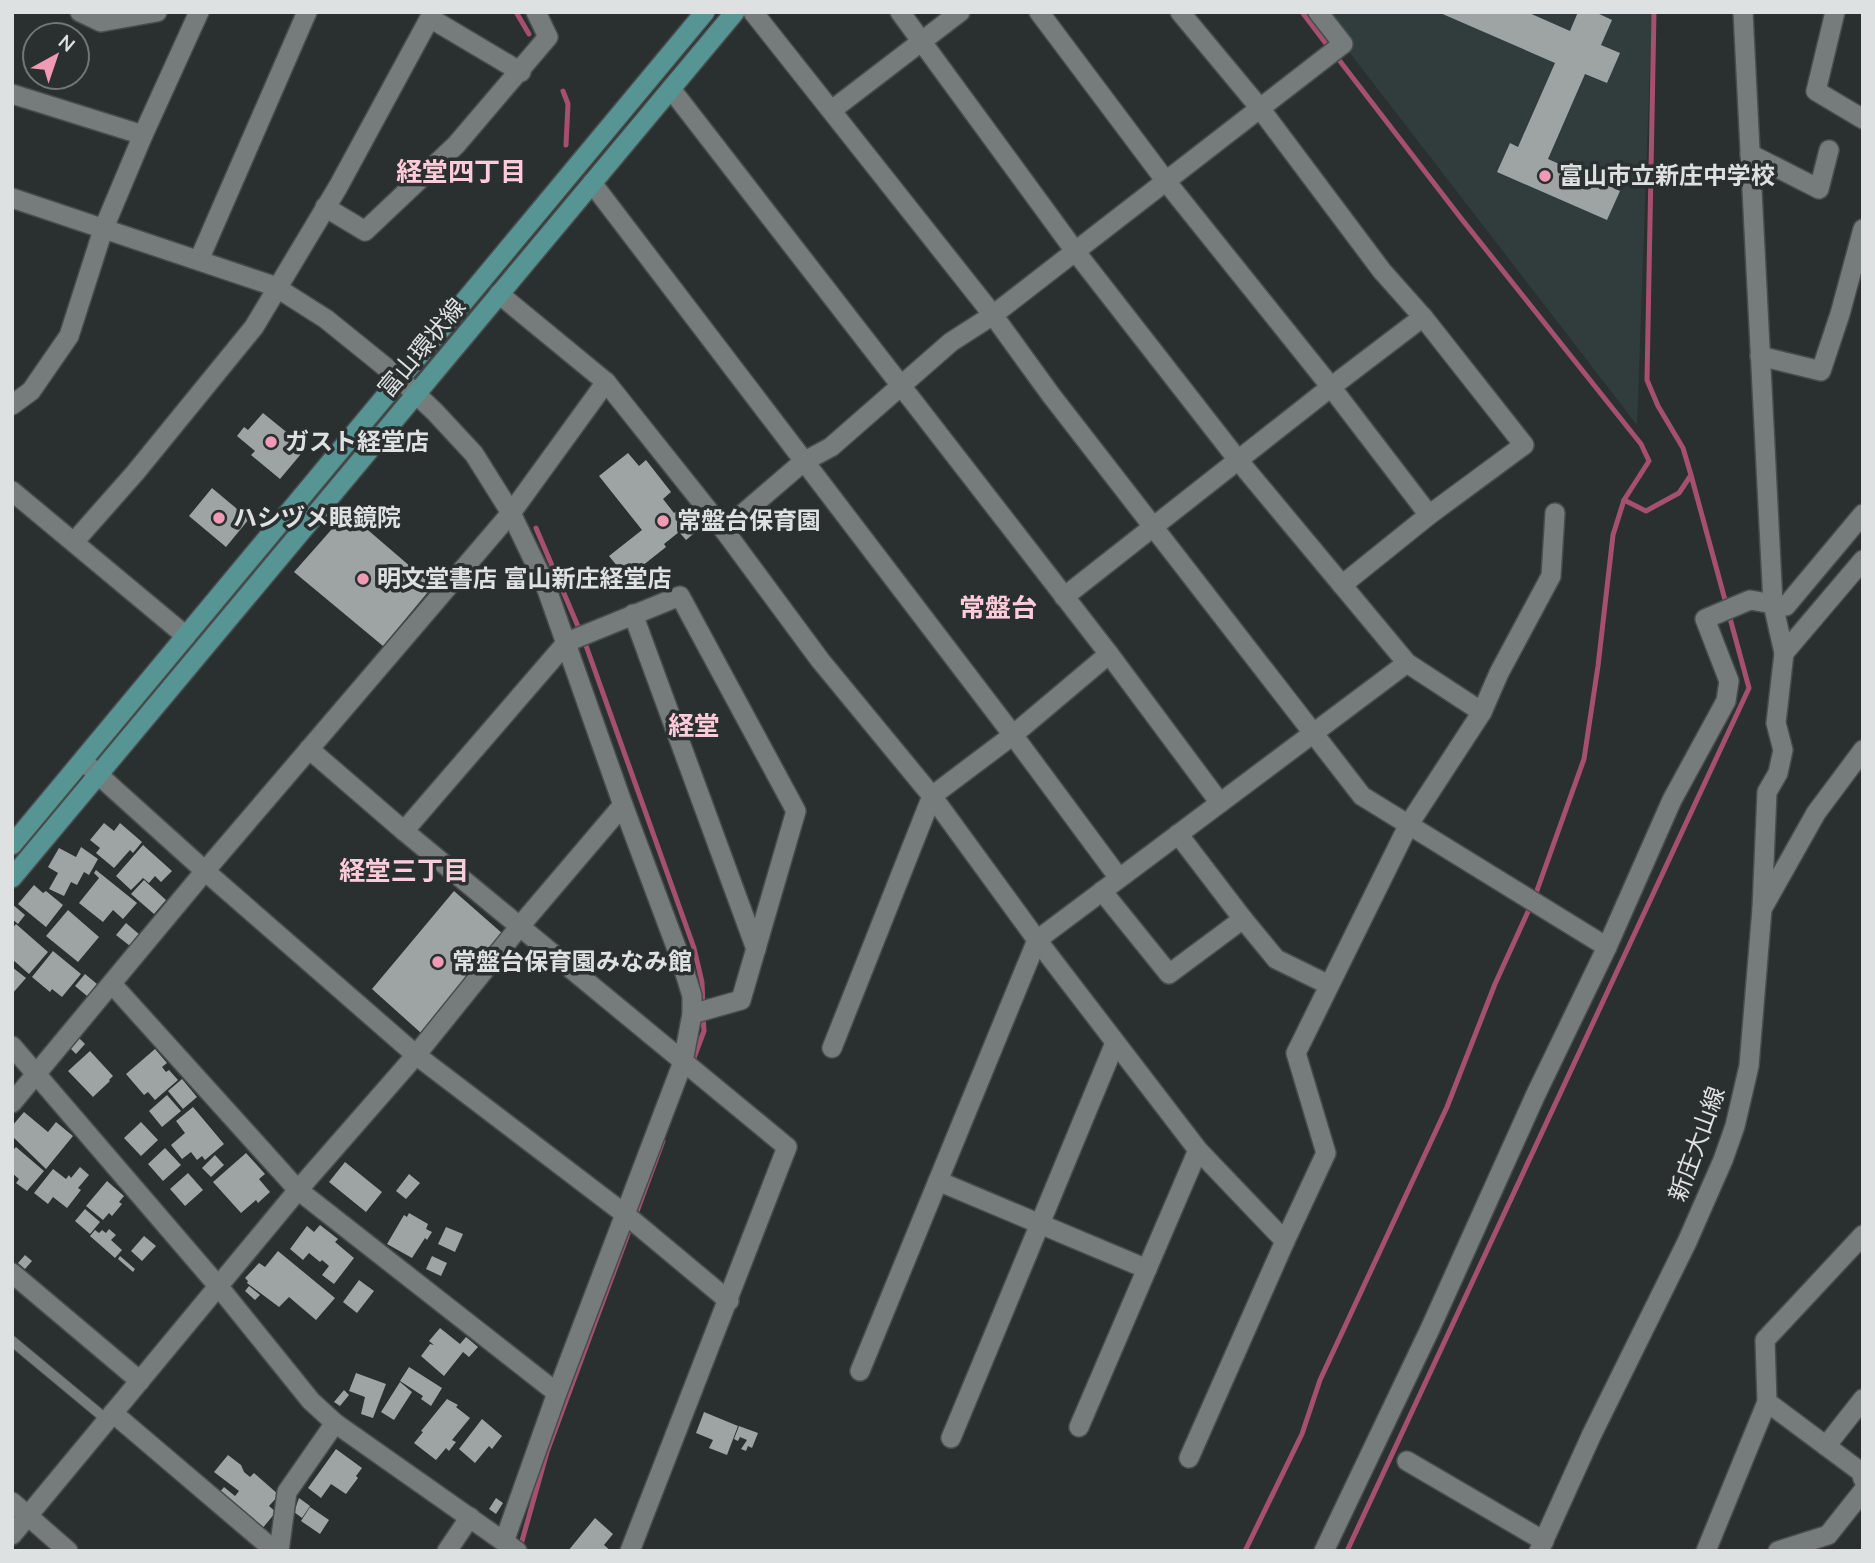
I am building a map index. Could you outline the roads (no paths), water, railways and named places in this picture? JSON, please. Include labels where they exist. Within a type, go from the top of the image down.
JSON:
[{"type":"main road","name":"富山環状線","points":[[12,845],[705,12]]},
{"type":"main road","name":"富山環状線","points":[[12,878],[735,12]]},
{"type":"street","points":[[80,12],[101,22],[157,12]]},
{"type":"street","points":[[12,405],[31,391],[69,336],[103,230],[199,12]]},
{"type":"street","points":[[199,260],[307,12]]},
{"type":"street","points":[[326,207],[365,231],[456,145],[521,72],[548,37],[536,12]]},
{"type":"street","points":[[753,12],[993,315],[1051,395],[1362,796],[1607,947]]},
{"type":"street","points":[[900,12],[1075,251],[1238,460],[1407,663],[1482,712]]},
{"type":"street","points":[[832,110],[960,12]]},
{"type":"street","points":[[1039,12],[1166,180],[1429,514]]},
{"type":"street","points":[[1180,12],[1259,107],[1382,271],[1423,317],[1524,445],[1429,514],[1342,585]]},
{"type":"street","points":[[724,530],[803,462],[831,447],[951,342],[993,315],[1343,44],[1318,12]]},
{"type":"street","points":[[1743,12],[1773,604],[1784,653],[1776,723],[1783,750],[1777,773],[1767,792],[1762,909]]},
{"type":"street","points":[[1835,12],[1816,91],[1863,119]]},
{"type":"street","points":[[74,542],[254,327],[326,207],[431,15],[521,72]]},
{"type":"street","points":[[671,89],[1109,654],[1220,803]]},
{"type":"street","points":[[12,94],[143,135]]},
{"type":"street","points":[[1750,154],[1819,189],[1829,150]]},
{"type":"street","points":[[592,183],[1119,878]]},
{"type":"street","points":[[12,198],[277,289],[326,319],[399,378],[474,454],[511,513],[545,584],[567,642],[623,805],[681,960],[692,996],[692,1014],[683,1062],[557,1393],[511,1546],[335,1423],[311,1401],[219,1287],[12,1046]]},
{"type":"street","points":[[1760,356],[1821,371],[1863,229]]},
{"type":"street","points":[[499,294],[606,382],[724,530],[820,660],[932,796],[1037,940],[1198,1150],[1284,1241]]},
{"type":"street","points":[[1064,597],[1423,317]]},
{"type":"street","points":[[12,1103],[205,871],[511,513],[606,382]]},
{"type":"street","points":[[12,491],[186,636]]},
{"type":"street","points":[[1189,1458],[1284,1241],[1326,1153],[1296,1054],[1409,824],[1482,712],[1499,673],[1551,576],[1555,513]]},
{"type":"street","points":[[1324,1551],[1430,1329],[1672,800],[1726,701],[1729,681],[1705,619],[1750,600],[1786,606],[1863,514]]},
{"type":"street","points":[[1784,653],[1863,560]]},
{"type":"street","points":[[404,831],[567,642],[680,596],[796,811],[741,1000],[692,1014]]},
{"type":"street","points":[[633,614],[756,949]]},
{"type":"street","points":[[832,1048],[932,796],[1013,735],[1109,654]]},
{"type":"street","points":[[859,1371],[1037,940],[1407,663]]},
{"type":"street","points":[[309,750],[787,1147],[630,1551]]},
{"type":"street","name":"新庄大山線","points":[[1542,1546],[1592,1434],[1686,1242],[1723,1160],[1735,1126],[1749,1066],[1762,909],[1816,813],[1863,750]]},
{"type":"street","points":[[83,761],[416,1055],[626,1215],[729,1301]]},
{"type":"street","points":[[12,1535],[298,1190],[416,1055],[520,926],[623,805]]},
{"type":"street","points":[[1178,834],[1276,959],[1329,985]]},
{"type":"street","points":[[1102,891],[1169,974],[1243,919]]},
{"type":"street","points":[[112,984],[298,1190],[557,1393]]},
{"type":"street","points":[[951,1438],[1115,1042]]},
{"type":"street","points":[[1079,1427],[1198,1150]]},
{"type":"street","points":[[938,1181],[1147,1269]]},
{"type":"street","points":[[1706,1551],[1767,1402],[1765,1340],[1863,1235]]},
{"type":"street","points":[[12,1273],[140,1381]]},
{"type":"street","points":[[1826,1446],[1863,1399]]},
{"type":"street","points":[[1767,1402],[1861,1472],[1863,1479]]},
{"type":"street","points":[[110,1416],[277,1551],[287,1492],[335,1423]]},
{"type":"street","points":[[1407,1461],[1542,1546]]},
{"type":"street","points":[[1778,1551],[1828,1535],[1863,1491]]},
{"type":"street","points":[[12,1502],[68,1551]]},
{"type":"street","points":[[447,1551],[470,1517]]},
{"type":"lane","points":[[12,1340],[110,1416]]},
{"type":"waterway","points":[[516,12],[529,34]]},
{"type":"waterway","points":[[1302,12],[1330,49]]},
{"type":"waterway","points":[[1624,500],[1646,511],[1679,493],[1691,475],[1683,448],[1658,406],[1647,380],[1654,12]]},
{"type":"waterway","points":[[1336,56],[1641,444],[1649,461],[1624,500],[1613,535],[1584,759],[1535,896]]},
{"type":"waterway","points":[[563,91],[568,104],[566,145]]},
{"type":"waterway","points":[[1347,1551],[1749,688],[1691,475]]},
{"type":"waterway","points":[[536,528],[580,631]]},
{"type":"waterway","points":[[584,640],[694,948],[702,982],[703,1006]]},
{"type":"waterway","points":[[1245,1551],[1302,1434],[1320,1380],[1447,1107],[1495,984],[1531,905]]},
{"type":"waterway","points":[[692,1063],[704,1031],[703,1016]]},
{"type":"waterway","points":[[635,1217],[663,1141]]},
{"type":"waterway","points":[[520,1548],[547,1452],[631,1226]]},
{"type":"place","name":"富山市立新庄中学校","points":[[1545,176]]},
{"type":"place","name":"ガスト経堂店","points":[[271,442]]},
{"type":"place","name":"ハシヅメ眼鏡院","points":[[219,518]]},
{"type":"place","name":"常盤台保育園","points":[[663,521]]},
{"type":"place","name":"明文堂書店 富山新庄経堂店","points":[[363,579]]},
{"type":"place","name":"常盤台保育園みなみ館","points":[[438,962]]},
{"type":"district","name":"経堂四丁目","points":[[461,172]]},
{"type":"district","name":"常盤台","points":[[998,608]]},
{"type":"district","name":"経堂","points":[[694,726]]},
{"type":"district","name":"経堂三丁目","points":[[404,871]]}]
